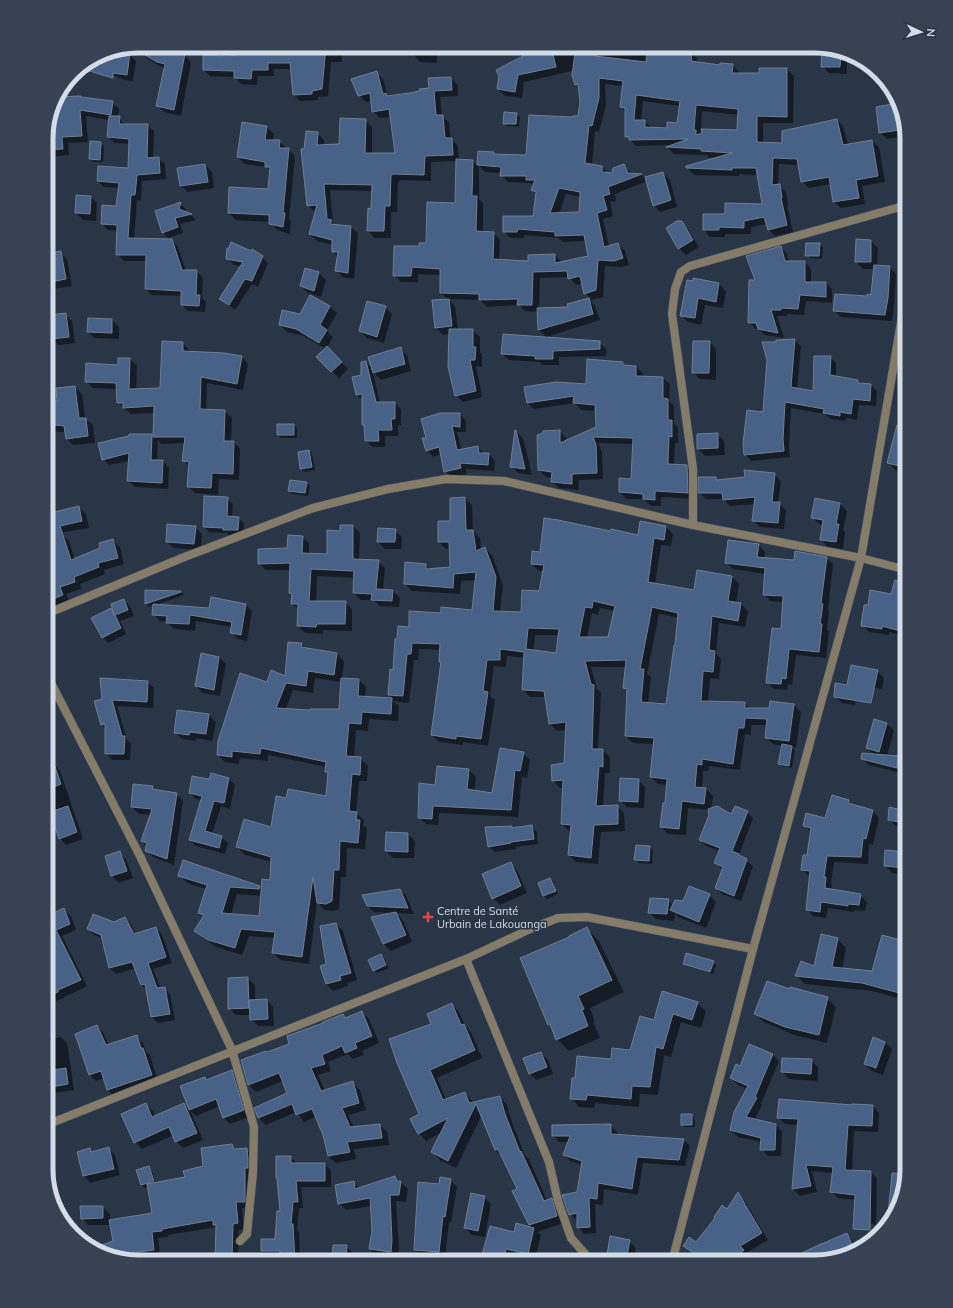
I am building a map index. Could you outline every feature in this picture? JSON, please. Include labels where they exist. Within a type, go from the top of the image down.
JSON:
[{"type":"street","points":[[693,525],[694,469],[672,314],[675,289],[682,272],[690,266],[900,206]]},
{"type":"street","points":[[674,1255],[753,949],[861,558],[900,328]]},
{"type":"street","points":[[53,611],[182,558],[313,508],[388,488],[446,479],[504,481],[693,525],[861,558],[900,568]]},
{"type":"street","points":[[53,687],[140,856],[232,1050],[254,1127],[253,1172],[247,1234],[240,1240]]},
{"type":"street","points":[[53,1122],[232,1050],[466,959],[528,930],[558,918],[587,917],[753,949]]},
{"type":"street","points":[[466,959],[549,1162],[558,1201],[571,1238],[586,1255]]},
{"type":"building","points":[[130,53],[127,75],[113,73],[113,78],[87,70],[105,59]]},
{"type":"building","points":[[141,53],[185,54],[174,110],[156,106],[165,64],[157,62]]},
{"type":"building","points":[[235,53],[325,53],[322,89],[312,91],[312,94],[293,95],[290,63],[268,63],[268,70],[252,70],[251,79],[234,78],[234,71],[203,70],[203,55],[223,56],[223,54],[235,56]]},
{"type":"building","points":[[522,53],[553,53],[556,67],[518,75],[515,92],[497,89],[499,76],[496,70],[523,56]]},
{"type":"building","points":[[575,53],[595,53],[595,56],[646,62],[647,53],[692,53],[691,61],[720,65],[720,63],[733,64],[732,73],[759,73],[759,68],[787,68],[787,117],[757,116],[757,142],[782,143],[782,131],[837,119],[843,145],[872,140],[878,176],[856,180],[859,198],[833,202],[829,177],[801,182],[797,159],[773,158],[772,185],[780,184],[781,198],[787,225],[768,230],[764,217],[744,221],[744,228],[719,227],[719,230],[703,230],[703,214],[725,214],[725,203],[762,204],[756,168],[732,168],[732,170],[686,168],[686,166],[732,153],[666,147],[688,139],[629,140],[629,137],[625,137],[625,108],[620,107],[623,81],[599,78],[599,98],[592,126],[589,125],[585,163],[602,166],[602,172],[612,173],[613,168],[624,164],[628,173],[642,174],[608,187],[610,194],[603,196],[607,210],[597,213],[604,247],[618,243],[623,258],[614,261],[598,260],[596,290],[584,294],[580,276],[568,279],[567,271],[533,272],[532,305],[517,305],[518,299],[479,300],[479,294],[440,293],[440,269],[412,267],[411,276],[393,276],[394,246],[419,246],[419,243],[426,243],[427,202],[455,203],[456,159],[473,160],[472,196],[477,196],[476,231],[494,232],[493,259],[528,261],[528,255],[555,254],[555,263],[588,256],[584,235],[555,236],[555,232],[518,229],[517,232],[503,232],[503,216],[533,216],[536,192],[531,190],[535,180],[526,180],[526,176],[500,176],[501,167],[477,165],[478,151],[494,152],[494,154],[526,155],[529,115],[578,116],[580,102],[578,84],[575,85],[572,75]],"holes":[[[636,95],[680,101],[677,123],[667,122],[667,128],[645,127],[645,120],[634,120]],[[696,105],[738,109],[737,130],[701,129],[702,133],[696,135],[696,130],[694,130]],[[559,188],[580,192],[579,212],[550,213]]]},
{"type":"building","points":[[822,53],[841,57],[840,67],[821,67]]},
{"type":"building","points":[[377,71],[383,94],[386,93],[387,96],[410,93],[419,91],[419,89],[429,88],[428,78],[451,77],[452,90],[434,91],[436,115],[443,115],[445,138],[452,138],[453,155],[425,156],[424,175],[391,175],[390,206],[385,206],[384,231],[367,231],[368,208],[371,209],[372,185],[324,184],[327,219],[332,220],[330,224],[351,226],[348,273],[335,271],[338,252],[332,252],[332,240],[309,234],[317,205],[307,206],[301,149],[304,149],[306,131],[318,132],[317,145],[339,144],[340,118],[366,119],[365,153],[395,153],[389,109],[372,112],[370,93],[358,96],[351,79]]},
{"type":"building","points":[[81,96],[113,101],[111,115],[80,110],[82,136],[62,137],[63,149],[53,150],[53,132],[57,110],[64,97]]},
{"type":"building","points":[[893,104],[899,130],[879,133],[876,107]]},
{"type":"building","points":[[504,112],[517,113],[516,124],[503,124]]},
{"type":"building","points":[[109,116],[120,116],[119,124],[148,124],[147,158],[159,157],[160,173],[137,175],[135,195],[131,195],[128,238],[172,239],[182,270],[197,270],[196,295],[200,295],[199,306],[181,305],[181,291],[145,289],[146,255],[116,255],[117,225],[101,224],[102,205],[116,206],[119,183],[97,181],[98,166],[128,168],[129,139],[107,137]]},
{"type":"building","points":[[242,122],[267,126],[265,140],[280,140],[279,148],[289,148],[283,227],[269,224],[269,215],[228,213],[229,187],[268,189],[270,167],[265,167],[265,162],[237,157]]},
{"type":"building","points":[[90,141],[101,142],[100,160],[89,159]]},
{"type":"building","points":[[205,164],[208,182],[180,186],[177,168]]},
{"type":"building","points":[[663,172],[671,200],[653,206],[645,177]]},
{"type":"building","points":[[76,195],[91,196],[90,214],[75,213]]},
{"type":"building","points":[[181,202],[179,209],[192,214],[175,218],[178,227],[162,233],[155,211]]},
{"type":"building","points":[[677,221],[682,221],[693,240],[678,249],[666,228]]},
{"type":"building","points":[[856,239],[871,240],[871,262],[855,262]]},
{"type":"building","points":[[231,242],[251,251],[252,249],[263,256],[252,281],[245,279],[229,305],[219,299],[243,262],[226,259],[227,248],[229,248]]},
{"type":"building","points":[[806,243],[820,243],[819,256],[805,256]]},
{"type":"building","points":[[781,246],[785,261],[805,261],[805,282],[826,282],[826,297],[800,295],[798,309],[781,308],[781,310],[771,310],[778,333],[758,329],[756,323],[748,323],[749,280],[755,280],[746,256]]},
{"type":"building","points":[[61,251],[66,279],[53,282],[53,253]]},
{"type":"building","points":[[874,265],[890,266],[888,298],[885,315],[833,311],[835,294],[871,295]]},
{"type":"building","points":[[305,268],[319,272],[314,291],[300,286]]},
{"type":"building","points":[[693,278],[719,283],[716,302],[698,298],[695,318],[680,316],[687,280],[693,281]]},
{"type":"building","points":[[310,295],[330,306],[320,325],[327,330],[319,343],[296,329],[279,325],[282,310],[300,314]]},
{"type":"building","points":[[589,298],[593,314],[538,330],[537,308],[568,307],[567,304]]},
{"type":"building","points":[[449,299],[452,326],[435,328],[432,300]]},
{"type":"building","points":[[367,301],[386,306],[377,337],[359,331]]},
{"type":"building","points":[[66,313],[69,337],[53,339],[53,315]]},
{"type":"building","points":[[88,318],[112,319],[112,333],[87,332]]},
{"type":"building","points":[[449,329],[473,329],[473,347],[476,347],[475,360],[470,360],[476,391],[455,396],[448,367]]},
{"type":"building","points":[[503,334],[600,341],[600,349],[553,351],[553,359],[535,359],[535,356],[501,354]]},
{"type":"building","points":[[795,339],[791,387],[813,391],[814,356],[831,356],[830,375],[858,380],[858,383],[871,384],[870,401],[853,399],[851,414],[840,412],[840,416],[823,413],[824,409],[785,402],[783,439],[784,451],[744,455],[743,443],[747,410],[763,412],[767,360],[762,342],[776,342],[776,340]]},
{"type":"building","points":[[162,341],[183,342],[183,351],[224,353],[242,356],[237,384],[201,377],[200,409],[225,410],[224,441],[234,441],[233,474],[212,473],[211,488],[187,487],[189,462],[182,461],[185,437],[153,437],[154,406],[123,408],[123,403],[117,403],[116,383],[85,382],[86,363],[118,365],[118,358],[130,358],[129,389],[160,388]]},
{"type":"building","points":[[693,341],[710,341],[709,373],[692,373]]},
{"type":"building","points":[[327,346],[342,362],[331,372],[316,357]]},
{"type":"building","points":[[401,347],[405,364],[373,373],[368,357]]},
{"type":"building","points":[[587,359],[623,362],[623,365],[636,366],[636,376],[663,377],[663,398],[668,399],[668,420],[672,420],[672,437],[669,436],[668,464],[687,465],[688,493],[655,491],[655,500],[643,499],[643,494],[619,492],[619,478],[631,479],[633,438],[593,437],[596,445],[597,473],[572,474],[572,484],[551,482],[552,472],[538,470],[537,435],[543,433],[543,431],[560,430],[560,443],[596,427],[595,405],[573,403],[574,396],[527,403],[524,387],[556,382],[586,384]]},
{"type":"building","points":[[366,361],[376,402],[395,402],[395,419],[391,419],[392,430],[378,430],[379,441],[365,441],[364,425],[362,425],[362,394],[356,395],[352,377],[361,375],[361,362]]},
{"type":"building","points":[[75,386],[79,418],[86,418],[88,436],[66,439],[64,426],[53,425],[53,401],[57,401],[56,388]]},
{"type":"building","points":[[440,413],[460,413],[460,427],[452,426],[457,450],[478,446],[479,453],[489,453],[488,465],[460,463],[461,468],[444,472],[439,447],[426,451],[422,438],[426,438],[421,419]]},
{"type":"building","points":[[277,424],[294,424],[294,435],[277,435]]},
{"type":"building","points":[[897,425],[900,426],[900,466],[887,463]]},
{"type":"building","points":[[516,430],[525,469],[510,467]]},
{"type":"building","points":[[718,433],[718,448],[697,449],[697,434]]},
{"type":"building","points":[[129,434],[152,434],[151,460],[163,460],[162,483],[127,481],[129,453],[102,460],[98,443],[129,436]]},
{"type":"building","points":[[309,450],[312,467],[300,469],[298,452]]},
{"type":"building","points":[[744,470],[775,473],[772,502],[780,502],[778,523],[752,521],[755,497],[723,500],[722,493],[698,493],[698,477],[716,477],[716,480],[745,477]]},
{"type":"building","points":[[290,480],[307,482],[305,493],[288,491]]},
{"type":"building","points":[[204,496],[228,497],[227,516],[239,517],[238,530],[223,530],[223,528],[203,527]]},
{"type":"building","points":[[465,497],[466,530],[473,530],[476,551],[485,547],[496,577],[493,611],[521,612],[522,590],[539,591],[544,565],[531,564],[532,551],[540,552],[544,518],[638,535],[640,521],[666,526],[664,540],[654,538],[648,582],[694,590],[697,570],[732,576],[728,601],[741,603],[738,621],[712,616],[709,650],[715,651],[713,672],[703,671],[701,701],[745,702],[745,708],[769,708],[770,701],[794,704],[789,741],[765,738],[767,719],[745,718],[744,728],[738,728],[733,764],[702,759],[702,765],[697,764],[695,787],[706,788],[704,804],[682,801],[679,829],[660,827],[663,803],[665,803],[667,779],[650,777],[654,738],[625,736],[627,689],[623,688],[626,660],[585,661],[591,684],[594,685],[592,749],[603,749],[603,767],[599,766],[596,806],[618,805],[618,824],[594,825],[591,858],[568,855],[571,825],[561,824],[563,780],[552,781],[551,765],[564,763],[566,722],[549,724],[544,691],[522,690],[524,652],[500,649],[500,660],[487,660],[483,691],[488,692],[481,739],[456,736],[456,739],[431,735],[441,662],[439,662],[440,644],[412,643],[411,654],[407,654],[403,696],[388,695],[390,669],[393,670],[395,639],[397,639],[398,626],[409,627],[409,611],[441,613],[441,607],[472,610],[476,572],[454,574],[453,588],[404,584],[405,562],[426,564],[426,569],[450,567],[449,542],[438,542],[438,521],[450,521],[450,498]],"holes":[[[593,601],[615,606],[608,637],[579,637],[585,607],[592,608]],[[652,607],[678,613],[675,645],[666,704],[641,702],[644,669],[640,669]],[[528,628],[559,629],[556,653],[526,649]]]},
{"type":"building","points":[[815,498],[840,503],[836,524],[839,524],[836,542],[820,540],[823,520],[811,518]]},
{"type":"building","points":[[79,506],[82,521],[60,526],[71,560],[100,548],[99,543],[113,539],[118,558],[98,563],[99,567],[74,577],[75,582],[60,587],[63,595],[53,599],[53,512]]},
{"type":"building","points":[[167,524],[196,526],[194,544],[166,542]]},
{"type":"building","points":[[340,525],[353,525],[353,559],[379,560],[376,589],[393,590],[392,601],[371,600],[372,594],[353,593],[354,571],[311,569],[309,601],[346,601],[345,624],[317,624],[316,627],[297,626],[298,604],[291,604],[292,594],[289,593],[290,563],[258,564],[258,549],[287,548],[288,535],[303,536],[302,553],[327,554],[327,530],[340,531]]},
{"type":"building","points":[[378,528],[396,529],[395,542],[377,542]]},
{"type":"building","points":[[728,540],[759,544],[757,557],[794,560],[795,551],[827,557],[821,603],[823,604],[820,624],[822,624],[819,652],[789,649],[786,679],[782,678],[781,684],[766,683],[772,628],[781,629],[783,596],[763,595],[765,568],[725,563]]},
{"type":"building","points":[[895,580],[900,582],[900,631],[882,626],[882,629],[861,626],[864,605],[868,605],[870,590],[891,594]]},
{"type":"building","points":[[145,590],[181,591],[181,592],[145,604]]},
{"type":"building","points":[[211,597],[246,604],[241,635],[230,633],[232,622],[190,615],[189,624],[166,623],[167,616],[152,615],[153,604],[209,608]]},
{"type":"building","points":[[124,599],[128,610],[115,615],[121,628],[102,638],[91,618],[111,608],[114,615],[111,604]]},
{"type":"building","points":[[288,642],[302,643],[301,647],[337,653],[334,675],[308,671],[306,686],[286,683],[276,708],[310,710],[339,709],[341,678],[359,679],[358,696],[392,698],[391,714],[362,712],[361,724],[349,723],[346,756],[361,757],[360,775],[352,774],[349,811],[357,812],[356,820],[360,820],[358,843],[340,841],[339,870],[334,870],[332,901],[326,904],[317,903],[313,877],[302,957],[272,953],[275,932],[241,929],[235,948],[208,940],[194,931],[204,915],[198,913],[207,885],[178,876],[183,860],[260,886],[259,889],[230,887],[222,913],[259,916],[262,879],[270,880],[271,857],[236,847],[244,819],[271,827],[276,796],[286,798],[288,789],[326,796],[328,772],[325,772],[326,762],[261,748],[260,754],[232,751],[232,757],[217,755],[218,741],[240,673],[267,682],[271,670],[285,676]]},
{"type":"building","points":[[201,653],[219,657],[214,690],[195,686]]},
{"type":"building","points":[[851,665],[878,670],[871,703],[834,697],[835,683],[847,685]]},
{"type":"building","points":[[100,678],[148,681],[147,702],[112,700],[122,736],[125,736],[124,754],[105,754],[105,724],[101,725],[94,701],[102,699]]},
{"type":"building","points":[[177,710],[209,714],[206,734],[190,732],[189,735],[174,733]]},
{"type":"building","points":[[874,719],[887,723],[879,752],[866,748]]},
{"type":"building","points":[[782,744],[792,746],[789,766],[778,764]]},
{"type":"building","points":[[500,748],[524,752],[520,771],[515,770],[511,810],[433,806],[432,819],[418,818],[419,783],[435,785],[437,766],[469,769],[467,789],[492,793]]},
{"type":"building","points":[[862,753],[898,756],[897,768],[861,759]]},
{"type":"building","points":[[53,761],[61,784],[53,787]]},
{"type":"building","points":[[211,773],[229,778],[224,803],[214,801],[205,831],[222,836],[219,848],[189,840],[202,796],[189,793],[192,776],[209,779]]},
{"type":"building","points":[[620,778],[639,779],[638,802],[619,801]]},
{"type":"building","points":[[133,784],[153,786],[152,789],[177,793],[167,859],[145,851],[147,843],[141,841],[152,809],[131,807]]},
{"type":"building","points":[[832,795],[849,800],[848,803],[873,810],[866,839],[863,838],[861,857],[827,856],[824,877],[826,877],[825,888],[861,894],[859,905],[848,904],[848,906],[821,902],[820,912],[806,910],[810,871],[801,870],[803,855],[807,855],[811,828],[803,826],[806,813],[825,818]]},
{"type":"building","points":[[68,806],[77,832],[59,839],[53,821],[53,811]]},
{"type":"building","points":[[717,806],[731,814],[735,806],[748,811],[732,851],[747,859],[734,896],[715,888],[723,867],[714,863],[720,848],[699,840],[709,815],[708,809]]},
{"type":"building","points":[[889,807],[900,810],[899,822],[888,820]]},
{"type":"building","points":[[532,825],[534,839],[488,847],[485,827],[512,826],[512,828]]},
{"type":"building","points":[[386,832],[408,833],[408,852],[385,851]]},
{"type":"building","points":[[636,845],[650,846],[649,861],[634,860]]},
{"type":"building","points":[[885,850],[900,851],[900,867],[884,866]]},
{"type":"building","points":[[120,851],[127,871],[111,876],[105,856]]},
{"type":"building","points":[[511,862],[521,886],[492,899],[482,874]]},
{"type":"building","points":[[550,878],[556,891],[543,896],[538,883]]},
{"type":"building","points":[[689,886],[710,894],[699,922],[670,910],[675,900],[683,901]]},
{"type":"building","points":[[400,889],[408,908],[367,906],[362,895]]},
{"type":"building","points":[[650,898],[669,899],[667,914],[648,913]]},
{"type":"building","points":[[64,908],[70,924],[56,930],[81,980],[53,994],[53,913]]},
{"type":"building","points":[[396,912],[406,935],[383,944],[371,917]]},
{"type":"building","points":[[93,914],[114,922],[125,917],[134,934],[156,927],[166,957],[148,963],[157,988],[165,987],[170,1014],[151,1017],[145,984],[141,985],[132,962],[109,968],[101,935],[87,929]]},
{"type":"building","points":[[336,923],[351,973],[340,976],[341,980],[326,984],[320,966],[326,964],[320,926]]},
{"type":"building","points":[[587,927],[612,980],[578,996],[584,1009],[582,1010],[588,1026],[556,1040],[550,1024],[548,1025],[520,958],[569,937]]},
{"type":"building","points":[[821,934],[838,938],[832,967],[872,971],[882,935],[900,940],[900,993],[862,983],[795,976],[801,961],[814,966]]},
{"type":"building","points":[[686,953],[714,961],[710,972],[683,964]]},
{"type":"building","points":[[381,954],[386,965],[373,971],[368,960]]},
{"type":"building","points":[[248,977],[249,1008],[228,1009],[228,978]]},
{"type":"building","points":[[767,981],[790,989],[790,987],[828,997],[819,1035],[785,1027],[754,1014]]},
{"type":"building","points":[[662,991],[698,1002],[692,1020],[673,1014],[663,1049],[656,1047],[650,1087],[632,1086],[631,1099],[587,1095],[586,1100],[570,1099],[572,1078],[575,1078],[577,1056],[611,1059],[612,1048],[630,1050],[640,1016],[654,1020]]},
{"type":"building","points":[[267,999],[268,1019],[250,1020],[249,1000]]},
{"type":"building","points":[[452,1003],[461,1025],[464,1024],[475,1050],[430,1070],[443,1100],[465,1092],[469,1103],[500,1096],[505,1114],[520,1152],[521,1151],[544,1201],[552,1198],[557,1216],[529,1225],[512,1191],[517,1189],[498,1149],[495,1150],[476,1104],[448,1161],[431,1152],[448,1118],[418,1134],[410,1119],[419,1114],[397,1063],[389,1039],[431,1024],[427,1014]]},
{"type":"building","points":[[362,1011],[372,1036],[355,1043],[357,1048],[345,1053],[342,1046],[322,1055],[325,1064],[311,1068],[321,1091],[353,1081],[359,1103],[342,1108],[350,1127],[380,1124],[382,1138],[347,1142],[350,1152],[328,1156],[323,1135],[312,1109],[296,1115],[292,1104],[258,1118],[254,1108],[287,1093],[279,1073],[248,1085],[241,1060],[289,1044],[287,1036],[343,1014],[345,1018]]},
{"type":"building","points":[[97,1025],[106,1045],[137,1035],[152,1075],[107,1090],[101,1071],[89,1075],[75,1034]]},
{"type":"building","points":[[873,1037],[885,1042],[876,1068],[864,1064]]},
{"type":"building","points":[[749,1044],[773,1054],[755,1097],[757,1098],[746,1117],[776,1124],[775,1150],[760,1150],[761,1138],[730,1130],[734,1112],[748,1086],[730,1078],[736,1064],[740,1066]]},
{"type":"building","points":[[541,1052],[547,1067],[529,1074],[523,1058]]},
{"type":"building","points":[[782,1058],[812,1059],[811,1074],[781,1072]]},
{"type":"building","points":[[66,1068],[68,1084],[53,1087],[53,1070]]},
{"type":"building","points":[[232,1070],[244,1110],[223,1118],[216,1099],[189,1110],[180,1086],[205,1077],[206,1080]]},
{"type":"building","points":[[779,1099],[852,1105],[873,1105],[872,1126],[848,1125],[845,1170],[871,1171],[870,1230],[853,1229],[855,1195],[830,1192],[833,1167],[806,1165],[811,1186],[792,1189],[798,1119],[777,1118]]},
{"type":"building","points":[[146,1103],[152,1117],[184,1103],[197,1133],[175,1142],[169,1127],[134,1143],[121,1114]]},
{"type":"building","points":[[681,1114],[692,1114],[692,1125],[681,1125]]},
{"type":"building","points":[[611,1124],[611,1134],[684,1139],[679,1160],[637,1157],[632,1189],[598,1183],[597,1199],[589,1198],[590,1227],[577,1228],[577,1213],[569,1215],[562,1195],[577,1192],[582,1161],[563,1155],[570,1136],[552,1136],[552,1125]]},
{"type":"building","points":[[232,1144],[234,1149],[247,1148],[248,1168],[245,1168],[245,1202],[236,1202],[238,1223],[233,1224],[232,1255],[215,1255],[216,1225],[213,1225],[213,1220],[152,1232],[154,1250],[138,1252],[139,1255],[110,1251],[100,1246],[113,1241],[109,1220],[152,1213],[147,1184],[185,1177],[183,1171],[203,1166],[201,1148]]},
{"type":"building","points":[[109,1147],[114,1169],[83,1176],[77,1152],[90,1148],[91,1152]]},
{"type":"building","points":[[276,1156],[291,1156],[291,1163],[325,1163],[325,1181],[296,1181],[298,1202],[293,1202],[291,1224],[293,1224],[295,1255],[280,1255],[280,1251],[261,1251],[261,1239],[275,1239],[277,1211],[280,1211],[276,1178]]},
{"type":"building","points":[[149,1166],[154,1181],[141,1185],[136,1170]]},
{"type":"building","points":[[892,1173],[900,1174],[894,1203],[888,1214]]},
{"type":"building","points":[[395,1176],[397,1181],[401,1181],[399,1195],[390,1195],[391,1252],[369,1249],[372,1231],[370,1198],[338,1204],[335,1185],[354,1181],[355,1189]]},
{"type":"building","points":[[440,1177],[451,1179],[445,1217],[443,1216],[439,1252],[414,1250],[418,1182],[439,1184]]},
{"type":"building","points":[[738,1192],[745,1204],[745,1207],[746,1206],[762,1233],[740,1246],[744,1250],[740,1255],[696,1255],[683,1246],[689,1237],[696,1242],[715,1218],[714,1217],[722,1205],[727,1209]]},
{"type":"building","points":[[471,1193],[485,1196],[478,1231],[464,1228]]},
{"type":"building","points":[[80,1206],[103,1206],[103,1218],[81,1219]]},
{"type":"building","points":[[516,1223],[534,1228],[528,1254],[506,1249],[505,1255],[482,1255],[490,1226],[514,1232]]},
{"type":"building","points":[[847,1233],[853,1246],[826,1254],[797,1255],[823,1243],[824,1244]]},
{"type":"building","points":[[610,1236],[630,1240],[627,1255],[607,1255]]},
{"type":"building","points":[[333,1245],[347,1245],[346,1255],[332,1255]]},
{"type":"place","name":"Centre de Santé Urbain de Lakouanga","points":[[428,917]]}]
